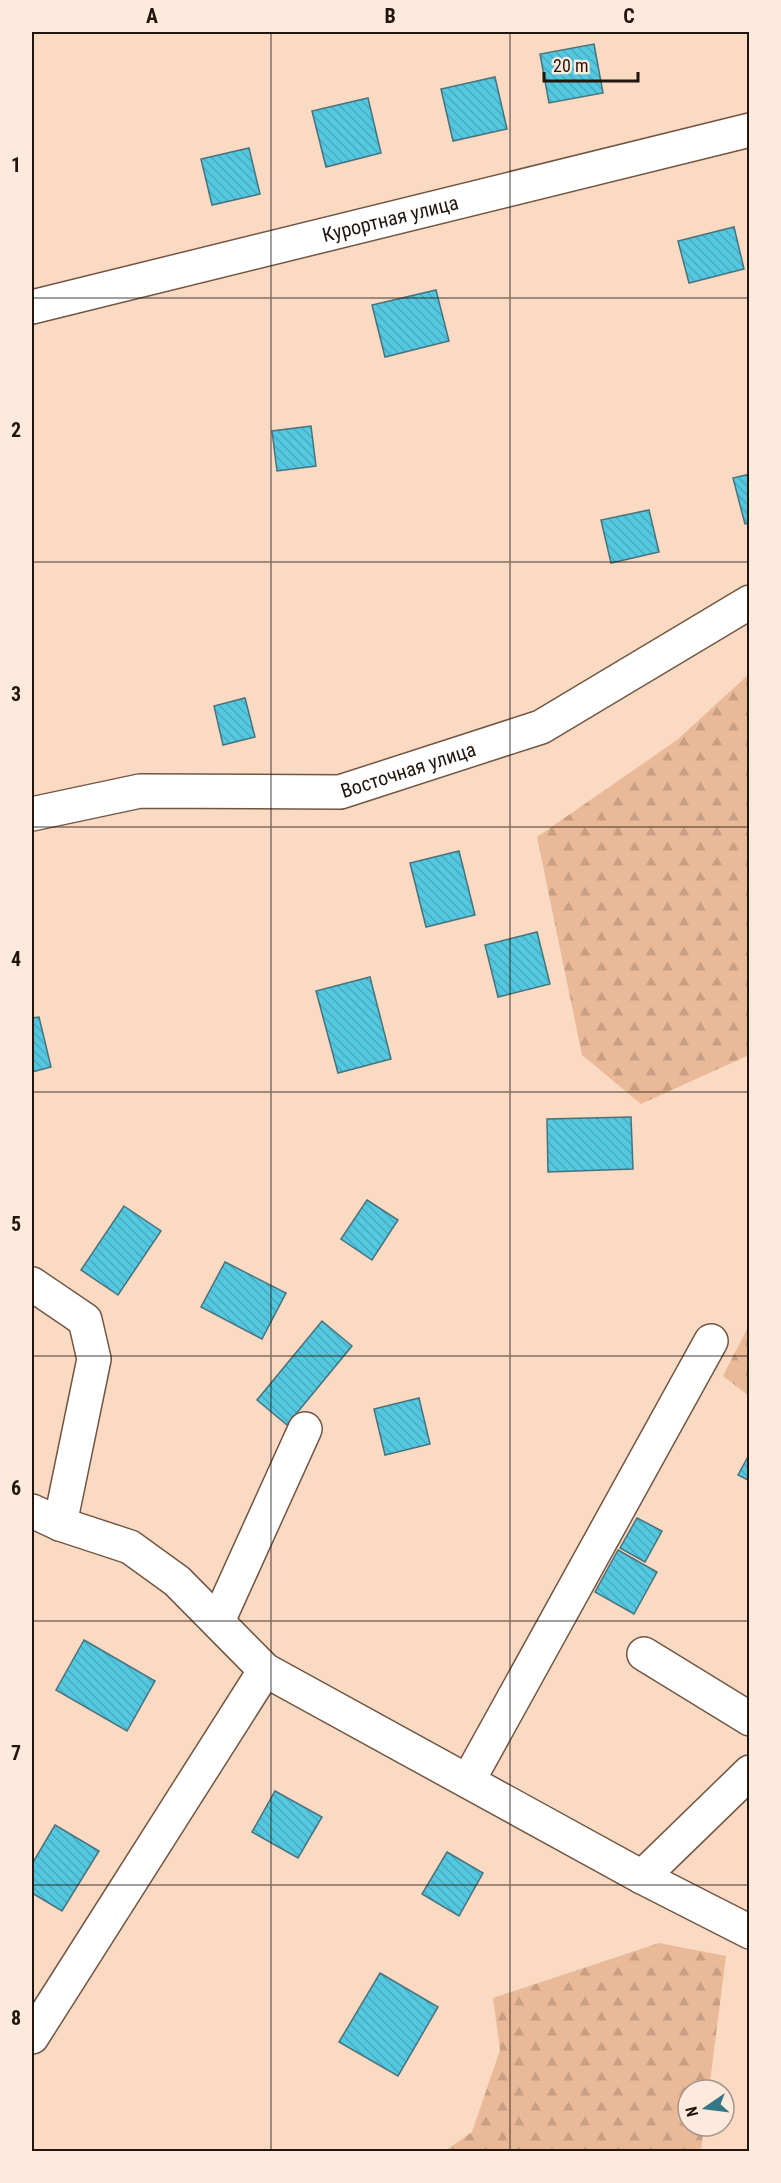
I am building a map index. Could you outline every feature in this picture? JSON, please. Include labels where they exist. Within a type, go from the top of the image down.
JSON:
[{"type":"street","name":"Курортная улица","points":[[32,307],[750,130]]},
{"type":"street","name":"Восточная улица","points":[[32,814],[140,791],[340,792],[541,727],[750,602]]},
{"type":"street","points":[[32,1284],[85,1320],[94,1359],[46,1517],[130,1547],[177,1581],[266,1670],[642,1877],[750,1932]]},
{"type":"street","points":[[468,1781],[711,1341]]},
{"type":"street","points":[[218,1622],[305,1429]]},
{"type":"street","points":[[644,1654],[750,1719]]},
{"type":"street","points":[[32,2037],[266,1670]]},
{"type":"street","points":[[642,1877],[750,1772]]},
{"type":"green space","points":[[749,674],[749,1055],[641,1104],[582,1055],[537,837],[677,740]]},
{"type":"green space","points":[[749,1325],[749,1396],[723,1376]]},
{"type":"green space","points":[[659,1943],[726,1956],[711,2078],[676,2078],[676,2138],[703,2138],[701,2151],[445,2151],[472,2132],[500,2050],[493,1998]]},
{"type":"building","points":[[594,44],[603,93],[549,103],[540,54]]},
{"type":"building","points":[[495,77],[507,129],[453,141],[441,89]]},
{"type":"building","points":[[368,98],[381,153],[326,167],[312,111]]},
{"type":"building","points":[[249,148],[260,194],[212,205],[201,159]]},
{"type":"building","points":[[734,227],[744,269],[689,283],[678,241]]},
{"type":"building","points":[[436,290],[449,341],[385,357],[372,305]]},
{"type":"building","points":[[311,426],[316,466],[277,471],[272,431]]},
{"type":"building","points":[[750,474],[750,523],[745,524],[733,478]]},
{"type":"building","points":[[649,510],[659,552],[611,563],[601,520]]},
{"type":"building","points":[[245,698],[255,737],[223,745],[214,706]]},
{"type":"building","points":[[459,851],[475,915],[426,927],[410,863]]},
{"type":"building","points":[[537,932],[550,984],[498,997],[485,945]]},
{"type":"building","points":[[370,977],[391,1059],[338,1073],[316,991]]},
{"type":"building","points":[[39,1017],[51,1067],[32,1072],[32,1018]]},
{"type":"building","points":[[631,1117],[633,1169],[548,1172],[547,1119]]},
{"type":"building","points":[[367,1200],[398,1220],[372,1260],[341,1239]]},
{"type":"building","points":[[124,1206],[161,1231],[118,1295],[81,1270]]},
{"type":"building","points":[[225,1262],[286,1293],[262,1339],[201,1307]]},
{"type":"building","points":[[322,1321],[352,1346],[287,1425],[257,1400]]},
{"type":"building","points":[[419,1398],[430,1444],[385,1455],[374,1409]]},
{"type":"building","points":[[750,1453],[750,1481],[738,1475]]},
{"type":"building","points":[[637,1518],[662,1531],[645,1562],[620,1548]]},
{"type":"building","points":[[618,1550],[657,1572],[634,1614],[595,1592]]},
{"type":"building","points":[[84,1640],[155,1681],[127,1731],[56,1690]]},
{"type":"building","points":[[275,1791],[322,1817],[298,1858],[252,1832]]},
{"type":"building","points":[[55,1825],[99,1851],[62,1911],[32,1893],[32,1864]]},
{"type":"building","points":[[447,1852],[483,1873],[459,1916],[422,1894]]},
{"type":"building","points":[[380,1973],[438,2007],[398,2076],[339,2042]]}]
